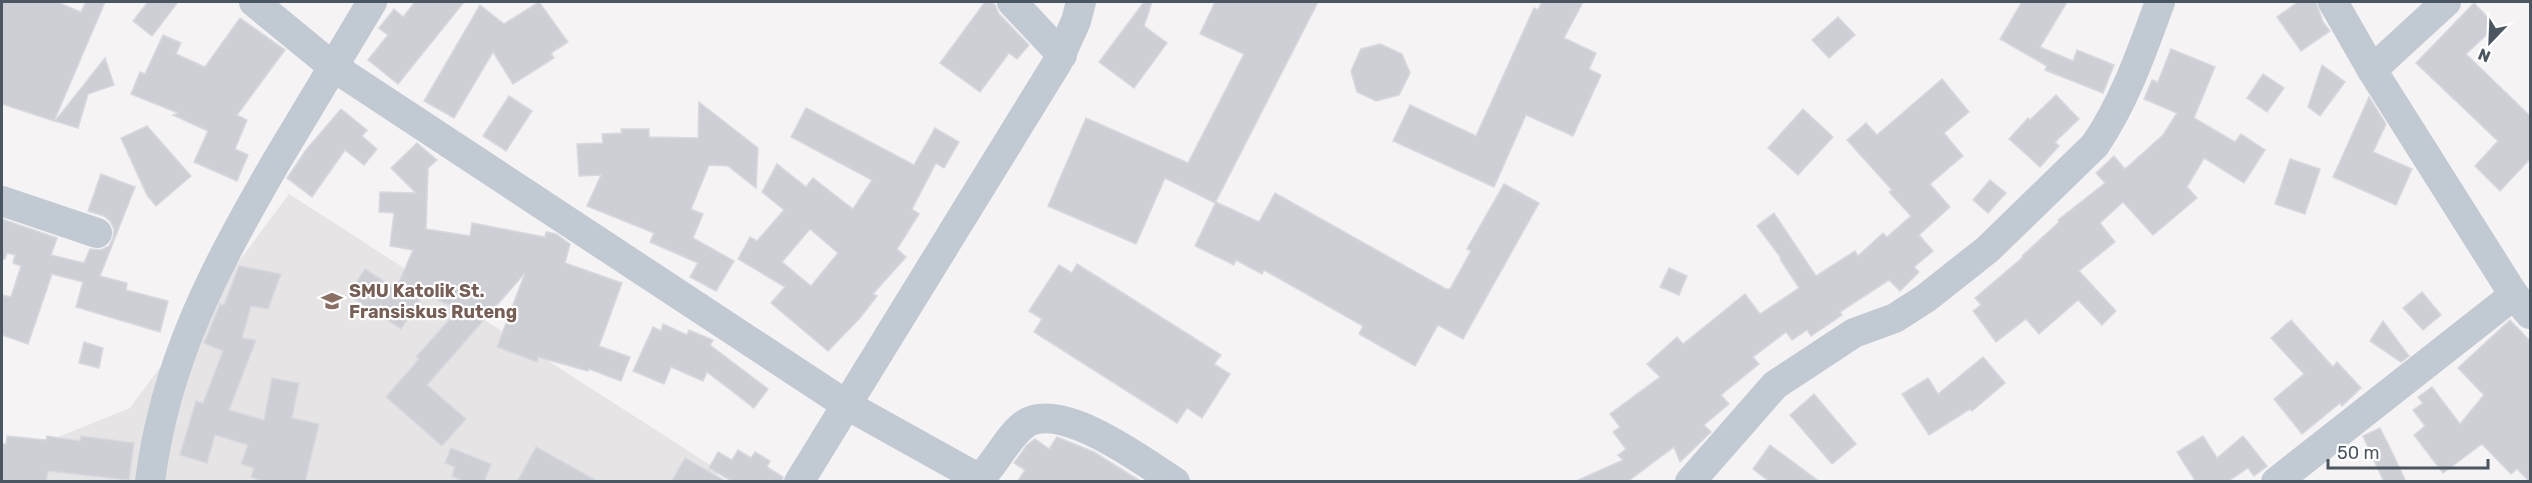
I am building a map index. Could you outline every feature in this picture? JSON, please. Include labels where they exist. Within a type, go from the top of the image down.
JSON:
[{"type":"street","points":[[254,2],[332,66],[845,404],[974,475],[984,474],[1022,425],[1036,417],[1057,418],[1084,428],[1175,482]]},
{"type":"street","points":[[150,482],[159,420],[174,367],[203,295],[248,211],[372,2]]},
{"type":"street","points":[[1012,2],[1062,55]]},
{"type":"street","points":[[799,482],[1062,55],[1081,2]]},
{"type":"street","points":[[1690,482],[1774,385],[1854,333],[1894,318],[1926,298],[1989,249],[2095,145],[2120,104],[2131,80],[2160,2]]},
{"type":"street","points":[[2276,482],[2522,304],[2372,70],[2333,2]]},
{"type":"street","points":[[2372,70],[2446,2]]},
{"type":"street","points":[[2,201],[97,233]]},
{"type":"shaded area","name":"SMU Katolik St. Fransiskus Ruteng","points":[[289,194],[718,470],[716,482],[3,482],[21,452],[130,408]]},
{"type":"building","points":[[2,2],[57,2],[81,12],[86,2],[105,2],[54,121],[2,104]]},
{"type":"building","points":[[148,2],[178,2],[152,36],[133,21]]},
{"type":"building","points":[[415,2],[464,2],[398,84],[368,60],[388,35],[379,28],[394,9],[403,17]]},
{"type":"building","points":[[539,2],[568,42],[551,53],[554,58],[513,84],[493,52],[454,118],[424,101],[480,5],[504,24]]},
{"type":"building","points":[[985,2],[995,5],[999,14],[1029,45],[1017,59],[1009,53],[980,92],[940,63]]},
{"type":"building","points":[[1144,2],[1152,2],[1144,26],[1167,43],[1134,88],[1099,62]]},
{"type":"building","points":[[1215,2],[1318,2],[1215,203],[1165,178],[1136,244],[1048,206],[1086,118],[1188,163],[1244,54],[1200,34]]},
{"type":"building","points":[[1542,2],[1583,2],[1564,38],[1596,53],[1589,69],[1601,75],[1573,136],[1526,115],[1494,187],[1393,141],[1410,105],[1476,136],[1534,8],[1538,10]]},
{"type":"building","points":[[2022,2],[2067,2],[2040,47],[2073,61],[2077,50],[2114,65],[2103,93],[2045,70],[2047,66],[2000,39]]},
{"type":"building","points":[[2298,2],[2316,2],[2323,22],[2330,31],[2301,51],[2277,17]]},
{"type":"building","points":[[2474,3],[2496,26],[2466,54],[2530,116],[2530,159],[2500,191],[2475,166],[2498,141],[2416,63]]},
{"type":"building","points":[[1838,17],[1855,35],[1829,58],[1812,40]]},
{"type":"building","points":[[240,18],[285,50],[237,115],[247,120],[235,149],[248,155],[237,181],[194,162],[208,131],[173,115],[178,113],[131,94],[140,72],[145,74],[163,35],[181,43],[176,54],[205,67]]},
{"type":"building","points":[[1380,44],[1402,54],[1410,73],[1399,95],[1376,101],[1357,92],[1351,71],[1361,49]]},
{"type":"building","points":[[2171,49],[2215,67],[2194,118],[2235,142],[2241,134],[2265,150],[2244,183],[2204,158],[2187,187],[2197,198],[2153,235],[2123,202],[2100,223],[2115,242],[2079,271],[2116,311],[2102,325],[2078,300],[2039,334],[2026,319],[1996,342],[1973,311],[1981,305],[1975,298],[2023,257],[2059,222],[2058,220],[2105,183],[2096,173],[2114,156],[2125,169],[2163,135],[2177,113],[2144,99],[2152,80],[2158,82]]},
{"type":"building","points":[[105,58],[114,85],[88,94],[78,128],[55,121]]},
{"type":"building","points":[[2322,65],[2345,82],[2320,116],[2308,107]]},
{"type":"building","points":[[2263,74],[2284,88],[2267,112],[2247,98]]},
{"type":"building","points":[[1942,79],[1969,112],[1944,133],[1963,156],[1930,184],[1950,207],[1919,235],[1933,251],[1914,267],[1919,272],[1900,291],[1889,280],[1840,312],[1842,315],[1811,336],[1807,330],[1792,340],[1786,332],[1753,357],[1759,364],[1721,395],[1729,404],[1704,425],[1711,432],[1680,462],[1674,447],[1627,482],[1574,482],[1623,460],[1618,455],[1626,449],[1613,432],[1620,427],[1610,414],[1660,377],[1647,364],[1677,337],[1683,344],[1745,294],[1760,314],[1799,288],[1781,258],[1757,226],[1774,213],[1816,276],[1855,251],[1858,256],[1883,233],[1887,237],[1911,216],[1889,192],[1892,190],[1847,140],[1866,123],[1877,135]]},
{"type":"building","points":[[2056,95],[2079,119],[2055,142],[2059,146],[2040,167],[2009,139],[2028,118],[2030,120]]},
{"type":"building","points":[[509,96],[532,111],[506,151],[483,136]]},
{"type":"building","points":[[2369,97],[2386,124],[2373,152],[2412,169],[2396,205],[2333,177]]},
{"type":"building","points":[[699,102],[758,148],[756,188],[728,166],[709,165],[691,209],[703,214],[693,238],[734,261],[716,291],[690,277],[698,263],[650,242],[654,233],[587,206],[601,175],[579,176],[577,144],[603,143],[602,134],[622,133],[621,129],[649,129],[649,137],[698,138]]},
{"type":"building","points":[[806,108],[914,165],[935,128],[959,142],[944,168],[936,163],[912,209],[919,214],[897,249],[906,257],[873,294],[877,296],[860,318],[828,351],[771,303],[785,287],[738,259],[750,237],[757,241],[784,210],[762,192],[777,164],[806,187],[813,178],[853,209],[872,180],[791,137]],"holes":[[[810,229],[838,253],[811,286],[782,262]]]},
{"type":"building","points":[[341,109],[367,130],[362,136],[377,149],[364,165],[345,150],[312,197],[287,178],[306,150]]},
{"type":"building","points":[[1803,109],[1833,137],[1798,175],[1768,148]]},
{"type":"building","points":[[147,126],[191,176],[156,206],[147,195],[121,138]]},
{"type":"building","points":[[417,143],[437,160],[428,168],[426,229],[470,236],[472,223],[545,237],[546,232],[556,234],[570,244],[565,263],[622,283],[599,346],[630,357],[621,381],[589,369],[588,371],[538,357],[537,362],[497,347],[525,273],[427,385],[466,419],[442,446],[386,397],[419,359],[416,357],[459,309],[424,294],[401,329],[348,295],[365,269],[396,289],[413,250],[390,246],[394,213],[379,212],[380,192],[416,193],[391,168]]},
{"type":"building","points":[[2290,159],[2320,169],[2305,214],[2275,204]]},
{"type":"building","points":[[101,174],[135,187],[100,276],[127,283],[126,290],[168,301],[160,332],[76,307],[83,282],[52,274],[28,344],[2,335],[2,295],[11,297],[21,266],[13,263],[15,255],[7,253],[5,259],[2,259],[2,219],[57,238],[51,255],[84,263],[90,249],[101,250],[109,246],[113,238],[114,229],[110,221],[104,216],[88,211]]},
{"type":"building","points":[[1990,180],[2006,193],[1988,213],[1973,200]]},
{"type":"building","points":[[1504,184],[1539,203],[1463,339],[1438,325],[1415,366],[1359,334],[1363,326],[1264,270],[1262,274],[1236,260],[1234,265],[1195,246],[1216,202],[1259,222],[1275,193],[1446,289],[1450,289],[1471,251],[1467,249]]},
{"type":"building","points":[[1077,264],[1221,355],[1214,364],[1230,374],[1202,418],[1187,408],[1177,423],[1034,332],[1042,319],[1029,311],[1059,265],[1072,273]]},
{"type":"building","points":[[239,266],[281,274],[268,309],[251,306],[242,338],[256,340],[229,410],[264,420],[272,378],[299,383],[292,418],[319,424],[305,482],[265,482],[251,477],[254,468],[241,464],[248,445],[215,435],[207,463],[180,455],[196,401],[203,403],[223,351],[204,343],[220,304],[224,305]]},
{"type":"building","points":[[1669,268],[1687,276],[1679,295],[1660,287]]},
{"type":"building","points":[[2422,292],[2441,315],[2423,330],[2403,308]]},
{"type":"building","points":[[2291,320],[2333,367],[2337,362],[2361,388],[2342,406],[2340,403],[2302,434],[2274,399],[2304,374],[2271,338]]},
{"type":"building","points":[[2510,320],[2530,341],[2530,482],[2517,469],[2511,474],[2482,444],[2443,473],[2414,435],[2425,426],[2413,410],[2423,403],[2418,397],[2432,387],[2460,424],[2484,395],[2458,368]]},
{"type":"building","points":[[2383,321],[2409,356],[2401,362],[2370,341]]},
{"type":"building","points":[[663,324],[687,335],[689,330],[713,340],[710,345],[768,389],[754,408],[707,372],[703,381],[671,367],[664,384],[633,371],[653,327],[661,331]]},
{"type":"building","points":[[84,342],[103,348],[99,368],[79,363]]},
{"type":"building","points":[[1983,357],[2005,383],[1972,411],[1970,409],[1929,435],[1902,394],[1928,378],[1938,394]]},
{"type":"building","points":[[1814,394],[1856,444],[1832,464],[1790,415]]},
{"type":"building","points":[[2380,428],[2406,482],[2384,482],[2363,436]]},
{"type":"building","points":[[7,436],[46,440],[47,436],[80,441],[81,436],[134,443],[129,480],[48,471],[46,482],[2,482],[2,444],[6,444]]},
{"type":"building","points":[[2203,436],[2217,458],[2243,436],[2267,466],[2254,476],[2248,468],[2227,482],[2196,482],[2177,452]]},
{"type":"building","points":[[1057,437],[1094,452],[1142,482],[1017,482],[1025,470],[1014,463],[1027,445],[1035,439],[1049,449]]},
{"type":"building","points":[[1770,445],[1820,482],[1770,482],[1753,469]]},
{"type":"building","points":[[536,447],[599,482],[517,482]]},
{"type":"building","points":[[451,448],[491,464],[484,482],[465,482],[452,476],[455,467],[445,463]]},
{"type":"building","points":[[738,450],[751,458],[755,452],[770,461],[767,467],[783,477],[782,482],[733,482],[709,468],[718,452],[732,460]]},
{"type":"building","points":[[685,458],[727,482],[671,482]]},
{"type":"place","name":"SMU Katolik St. Fransiskus Ruteng","points":[[332,301]]}]
